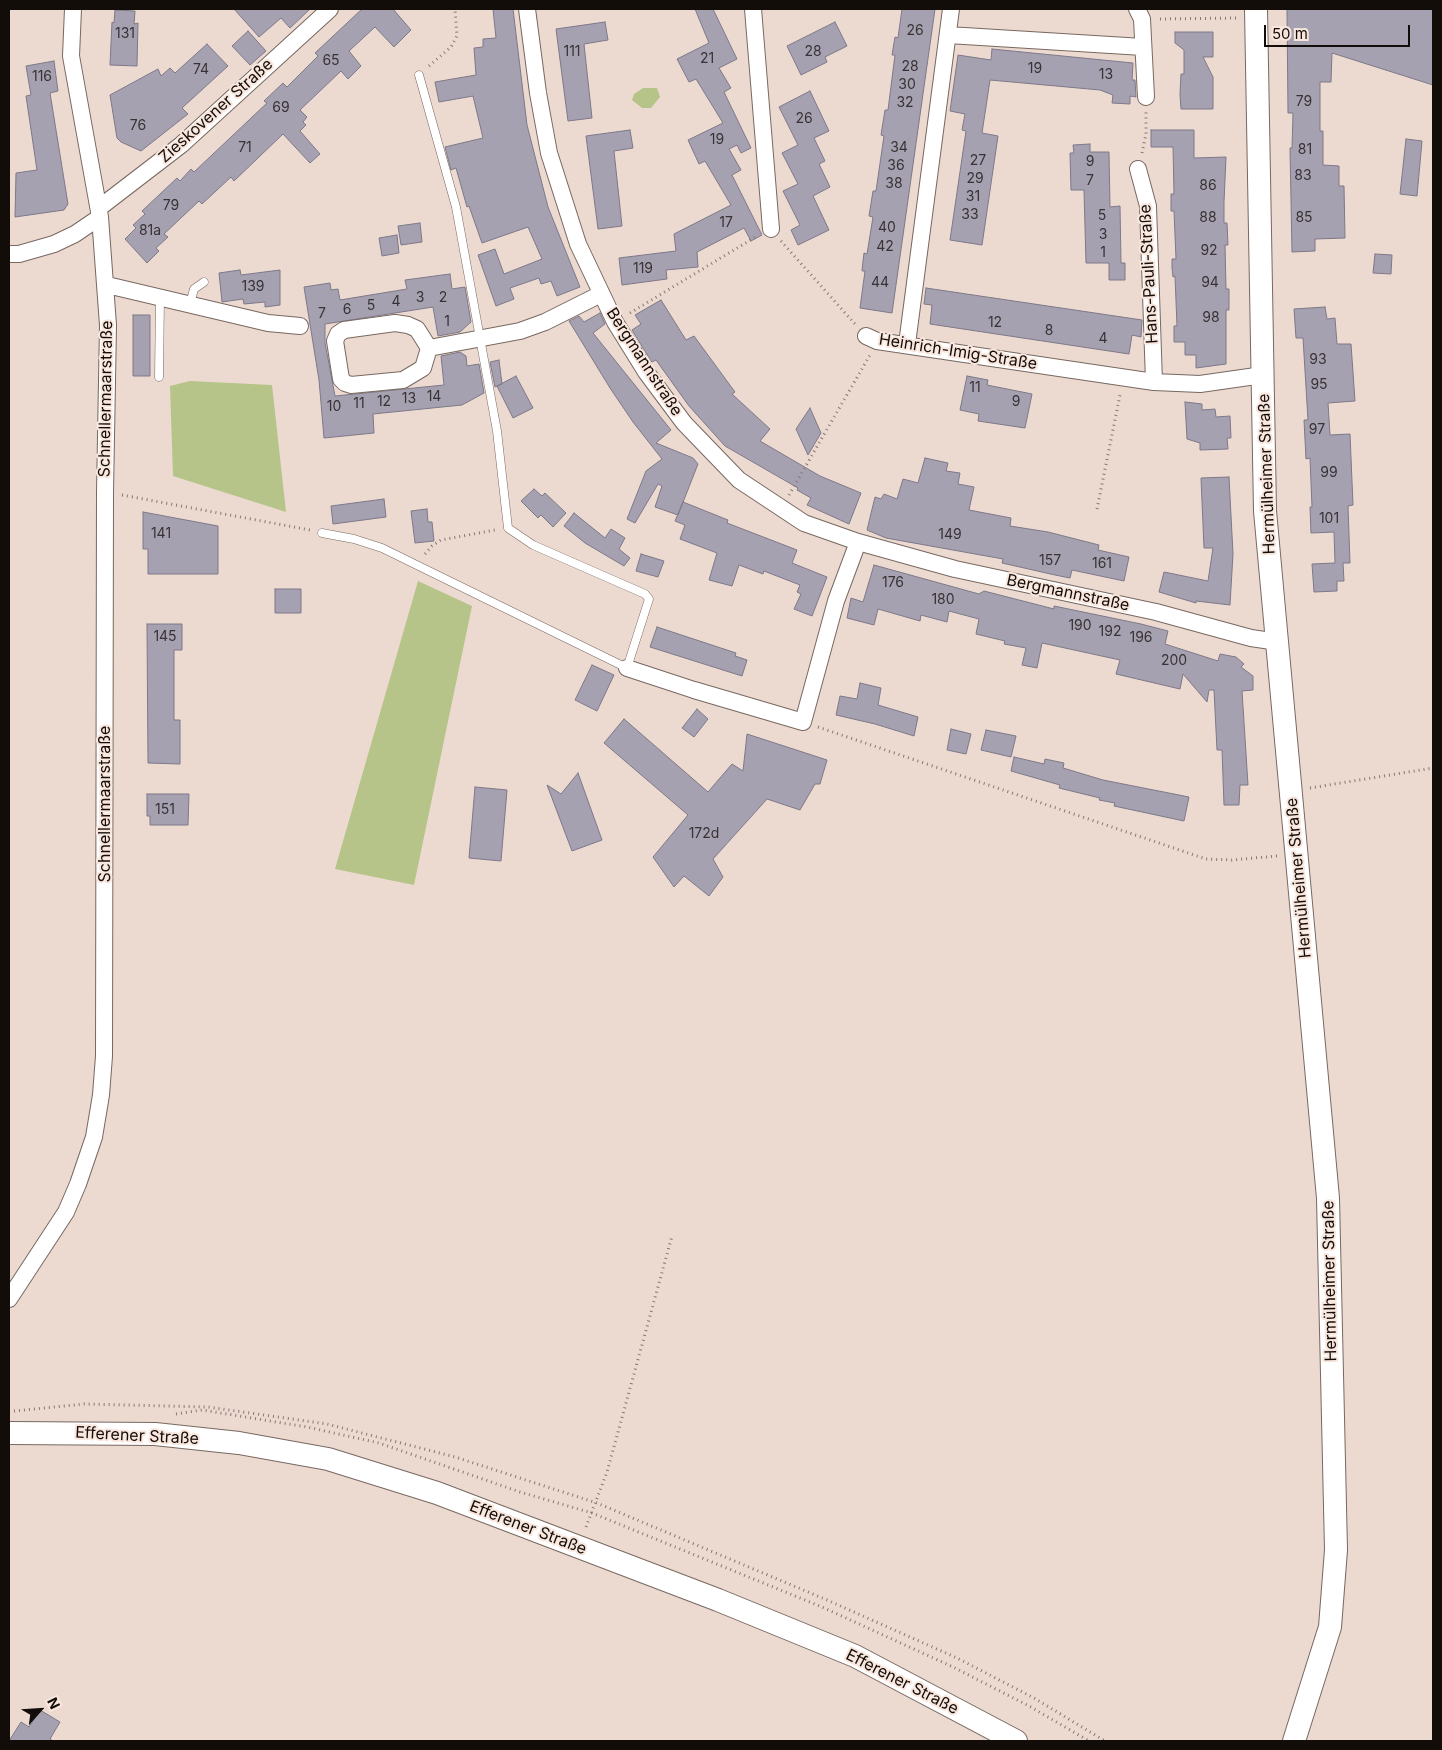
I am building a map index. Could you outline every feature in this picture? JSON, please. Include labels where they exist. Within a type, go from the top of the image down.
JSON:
[{"type":"street","name":"Schnellermaarstraße","points":[[9,1299],[66,1212],[94,1137],[101,1095],[104,1056],[107,285],[100,213],[71,56],[73,9]]},
{"type":"street","name":"Zieskovener Straße","points":[[9,254],[19,254],[54,244],[75,234],[181,145],[330,9]]},
{"type":"street","name":"Bergmannstraße","points":[[527,9],[538,93],[549,153],[578,244],[615,322],[646,372],[684,423],[739,480],[804,523],[858,542],[955,569],[1156,612],[1251,638],[1278,642]]},
{"type":"street","points":[[753,9],[771,229]]},
{"type":"street","points":[[907,344],[951,9]]},
{"type":"street","points":[[1140,14],[1146,97]]},
{"type":"street","name":"Hermülheimer Straße","points":[[1256,14],[1265,510],[1291,791],[1290,855],[1325,1139],[1336,1550],[1330,1627],[1294,1741]]},
{"type":"street","points":[[948,34],[1143,47]]},
{"type":"street","name":"Hans-Pauli-Straße","points":[[1138,169],[1148,206],[1154,382]]},
{"type":"street","points":[[107,285],[268,323],[300,326]]},
{"type":"street","points":[[429,348],[480,340],[520,331],[545,322],[601,294]]},
{"type":"street","points":[[395,323],[408,324],[417,329],[429,348],[423,368],[413,376],[403,380],[351,385],[341,379],[335,341],[338,334],[344,330],[395,323]]},
{"type":"street","name":"Heinrich-Imig-Straße","points":[[871,339],[1154,382],[1200,384],[1263,375]]},
{"type":"street","points":[[627,668],[803,722],[836,601],[858,542]]},
{"type":"street","name":"Efferener Straße","points":[[9,1433],[155,1434],[239,1443],[328,1459],[437,1493],[718,1600],[855,1656],[1016,1741]]},
{"type":"lane","points":[[322,533],[354,539],[382,548],[627,668],[650,599],[645,594],[534,545],[508,528],[498,431],[456,207],[419,75]]},
{"type":"lane","points":[[190,304],[194,289],[204,282]]},
{"type":"lane","points":[[159,377],[160,297]]},
{"type":"path","points":[[419,75],[451,47],[457,36],[455,9]]},
{"type":"path","points":[[1140,14],[1256,14]]},
{"type":"path","points":[[1138,169],[1146,134],[1146,97]]},
{"type":"path","points":[[615,322],[771,229]]},
{"type":"path","name":"Heinrich-Imig-Straße","points":[[771,229],[871,339]]},
{"type":"path","points":[[781,509],[871,339]]},
{"type":"path","points":[[1097,509],[1124,377]]},
{"type":"path","points":[[105,493],[322,533]]},
{"type":"path","points":[[417,565],[432,546],[441,540],[508,528]]},
{"type":"path","points":[[803,722],[1206,859],[1232,860],[1290,855]]},
{"type":"path","points":[[1291,791],[1433,768]]},
{"type":"path","points":[[579,1547],[607,1472],[672,1236]]},
{"type":"green space","points":[[643,88],[657,88],[660,97],[651,108],[642,108],[632,100],[634,94]]},
{"type":"green space","points":[[190,381],[272,385],[286,512],[173,476],[170,386]]},
{"type":"green space","points":[[418,581],[472,606],[414,885],[335,869]]},
{"type":"building","points":[[234,9],[310,9],[290,28],[281,18],[259,37]]},
{"type":"building","points":[[362,9],[393,9],[411,30],[394,47],[375,27],[349,51],[361,66],[348,79],[341,71],[300,110],[307,117],[303,122],[306,125],[300,131],[320,154],[310,163],[283,134],[234,181],[231,177],[202,204],[199,201],[164,234],[168,237],[156,248],[159,251],[147,263],[125,239],[136,228],[133,225],[145,214],[142,211],[177,178],[180,181],[191,169],[194,172],[267,103],[264,101],[283,83],[287,87],[318,56],[315,53]]},
{"type":"building","points":[[493,9],[513,9],[527,125],[548,207],[580,287],[557,296],[551,281],[541,284],[539,278],[510,288],[514,299],[496,306],[478,255],[495,249],[504,274],[542,259],[528,227],[482,243],[469,206],[467,207],[456,168],[451,170],[445,147],[483,138],[473,96],[439,102],[435,82],[476,75],[474,48],[483,47],[483,39],[496,38]]},
{"type":"building","points":[[695,9],[713,9],[737,59],[719,68],[731,88],[724,92],[751,148],[741,153],[737,145],[729,149],[741,170],[732,175],[762,235],[751,241],[744,228],[697,252],[698,267],[666,270],[667,279],[622,285],[619,258],[676,251],[674,234],[731,205],[705,161],[699,164],[688,140],[723,123],[696,79],[689,82],[677,59],[709,43]]},
{"type":"building","points":[[902,9],[935,9],[892,313],[860,308],[865,271],[862,271],[864,253],[867,254],[873,217],[869,216],[873,191],[876,191],[884,136],[881,135],[885,110],[888,110],[895,55],[892,55],[895,37],[898,38]]},
{"type":"building","points":[[1287,9],[1433,9],[1433,85],[1332,53],[1331,82],[1320,82],[1320,131],[1323,131],[1323,165],[1339,166],[1339,186],[1344,186],[1345,238],[1315,239],[1315,251],[1292,252],[1290,148],[1292,148],[1293,113],[1288,113]]},
{"type":"building","points":[[115,10],[135,11],[134,24],[138,23],[137,66],[110,65],[112,22],[114,23]]},
{"type":"building","points":[[605,22],[608,40],[584,44],[592,118],[568,121],[556,29]]},
{"type":"building","points":[[835,22],[847,46],[825,57],[827,62],[801,75],[787,46]]},
{"type":"building","points":[[248,31],[266,51],[250,65],[232,46]]},
{"type":"building","points":[[1175,32],[1213,32],[1213,57],[1203,57],[1213,77],[1213,109],[1181,109],[1181,74],[1184,74],[1184,50],[1175,43]]},
{"type":"building","points":[[207,44],[228,66],[182,108],[188,114],[141,151],[121,142],[117,138],[110,95],[158,69],[161,76],[170,68],[175,73]]},
{"type":"building","points":[[992,49],[1133,63],[1132,80],[1135,80],[1136,97],[1130,96],[1130,104],[1112,103],[1113,95],[1100,90],[990,80],[982,133],[998,136],[982,245],[950,240],[966,131],[962,130],[965,114],[950,111],[958,55],[991,60]]},
{"type":"building","points":[[54,61],[58,91],[50,93],[68,204],[64,210],[15,217],[16,173],[37,170],[26,96],[31,95],[26,66]]},
{"type":"building","points":[[810,91],[829,131],[814,138],[825,161],[819,164],[830,187],[813,196],[829,230],[798,245],[791,230],[800,225],[783,191],[798,184],[782,153],[798,145],[779,107]]},
{"type":"building","points":[[630,130],[633,148],[614,151],[622,226],[598,229],[586,136]]},
{"type":"building","points":[[1151,130],[1194,130],[1194,158],[1226,157],[1224,223],[1227,223],[1228,245],[1225,245],[1226,289],[1229,289],[1229,310],[1226,310],[1226,364],[1196,368],[1196,355],[1185,355],[1185,342],[1174,342],[1174,326],[1177,326],[1175,276],[1173,277],[1172,268],[1172,259],[1176,259],[1174,211],[1171,211],[1171,194],[1174,194],[1173,147],[1151,147]]},
{"type":"building","points":[[1406,139],[1422,141],[1417,196],[1400,194]]},
{"type":"building","points":[[1090,144],[1090,152],[1109,152],[1110,207],[1120,206],[1121,263],[1125,263],[1125,280],[1109,280],[1109,263],[1086,263],[1084,190],[1071,190],[1070,153],[1074,153],[1073,145]]},
{"type":"building","points":[[420,223],[422,242],[401,245],[398,226]]},
{"type":"building","points":[[397,235],[399,253],[382,256],[379,238]]},
{"type":"building","points":[[1375,254],[1392,255],[1391,274],[1373,273]]},
{"type":"building","points":[[240,270],[241,275],[280,270],[280,305],[265,307],[265,302],[244,304],[243,299],[222,302],[219,273]]},
{"type":"building","points":[[450,274],[452,289],[465,287],[471,322],[460,332],[438,336],[433,307],[325,324],[325,343],[335,396],[444,385],[441,356],[460,352],[466,356],[467,366],[479,364],[484,393],[462,405],[373,414],[374,433],[324,438],[319,380],[304,287],[330,283],[331,290],[338,289],[340,300],[407,289],[405,280]]},
{"type":"building","points":[[926,288],[1142,320],[1141,337],[1132,335],[1129,354],[930,324],[932,305],[924,304]]},
{"type":"building","points":[[661,300],[686,340],[694,336],[735,392],[732,394],[770,429],[760,441],[820,476],[861,493],[849,524],[807,505],[811,498],[797,490],[798,488],[725,446],[689,406],[656,360],[651,361],[632,330],[641,324],[635,315]]},
{"type":"building","points":[[1325,307],[1327,319],[1335,318],[1337,344],[1351,344],[1355,401],[1328,403],[1330,435],[1350,434],[1353,505],[1348,506],[1350,563],[1343,563],[1344,581],[1337,581],[1337,591],[1314,592],[1312,564],[1335,563],[1334,532],[1311,533],[1310,458],[1306,459],[1304,420],[1308,420],[1303,338],[1296,338],[1294,309]]},
{"type":"building","points":[[600,313],[605,324],[593,333],[671,430],[656,443],[693,458],[698,464],[678,515],[655,507],[662,486],[658,484],[635,523],[627,519],[646,471],[662,459],[633,422],[610,388],[569,321],[579,316],[584,322]]},
{"type":"building","points":[[133,315],[150,315],[150,376],[133,376]]},
{"type":"building","points":[[499,360],[502,384],[495,387],[490,362]]},
{"type":"building","points":[[516,376],[533,408],[513,418],[497,386]]},
{"type":"building","points":[[967,376],[988,380],[987,385],[1032,394],[1025,428],[978,421],[979,414],[960,410]]},
{"type":"building","points":[[1185,402],[1202,404],[1202,410],[1215,409],[1216,417],[1230,416],[1231,438],[1227,438],[1228,449],[1200,450],[1200,443],[1187,439]]},
{"type":"building","points":[[810,408],[821,433],[808,455],[796,429]]},
{"type":"building","points":[[925,458],[948,463],[946,471],[960,473],[958,484],[974,487],[969,510],[1011,518],[1010,526],[1048,532],[1099,545],[1098,550],[1129,557],[1124,581],[1072,570],[1070,578],[1002,563],[1003,559],[886,538],[867,530],[875,497],[881,499],[884,494],[897,499],[903,479],[918,483]]},
{"type":"building","points":[[1229,477],[1233,554],[1230,605],[1196,601],[1196,603],[1159,592],[1164,572],[1208,581],[1213,548],[1204,548],[1201,478]]},
{"type":"building","points":[[534,489],[542,496],[545,493],[566,513],[553,527],[541,515],[538,518],[521,501]]},
{"type":"building","points":[[384,499],[386,517],[333,524],[331,506]]},
{"type":"building","points":[[683,502],[728,520],[727,523],[797,550],[792,563],[827,577],[812,616],[794,609],[801,594],[797,592],[800,585],[764,571],[763,574],[739,565],[732,586],[709,580],[717,553],[680,539],[685,525],[675,521]]},
{"type":"building","points":[[427,509],[428,522],[432,522],[434,541],[415,543],[411,511]]},
{"type":"building","points":[[143,512],[218,526],[218,574],[148,574],[148,549],[143,549]]},
{"type":"building","points":[[574,513],[605,538],[611,529],[625,538],[619,549],[630,558],[624,566],[585,543],[564,526]]},
{"type":"building","points":[[641,554],[664,561],[658,577],[636,571]]},
{"type":"building","points":[[874,565],[979,594],[984,591],[1054,609],[1054,606],[1141,624],[1168,631],[1165,644],[1218,661],[1220,654],[1236,657],[1244,664],[1241,667],[1253,676],[1253,690],[1242,691],[1248,785],[1240,785],[1239,805],[1224,805],[1222,750],[1217,750],[1214,690],[1209,690],[1207,702],[1183,674],[1180,689],[1116,674],[1120,660],[1042,643],[1037,668],[1022,665],[1026,648],[1004,644],[1005,641],[976,634],[979,619],[949,611],[947,622],[921,615],[920,621],[878,609],[874,625],[847,618],[851,598],[863,602]]},
{"type":"building","points":[[275,589],[301,589],[301,613],[275,613]]},
{"type":"building","points":[[147,624],[182,624],[182,650],[174,650],[174,720],[180,720],[180,764],[148,763]]},
{"type":"building","points":[[657,627],[736,653],[735,656],[747,660],[742,676],[650,647]]},
{"type":"building","points":[[592,665],[614,675],[597,711],[575,700]]},
{"type":"building","points":[[860,683],[881,688],[878,705],[918,717],[914,736],[836,715],[840,696],[857,699]]},
{"type":"building","points":[[697,709],[708,719],[694,737],[682,728]]},
{"type":"building","points":[[624,719],[708,792],[732,764],[743,771],[747,734],[827,760],[820,784],[815,784],[800,810],[767,799],[713,859],[723,877],[709,896],[684,876],[674,887],[653,857],[688,815],[604,743]]},
{"type":"building","points":[[951,729],[971,734],[966,754],[947,750]]},
{"type":"building","points":[[986,730],[1016,736],[1011,757],[981,750]]},
{"type":"building","points":[[1014,757],[1044,764],[1045,759],[1064,763],[1063,768],[1103,780],[1189,797],[1184,821],[1114,806],[1115,803],[1059,788],[1060,785],[1011,771]]},
{"type":"building","points":[[578,773],[602,840],[572,851],[547,785],[561,794]]},
{"type":"building","points":[[475,787],[507,790],[501,861],[469,858]]},
{"type":"building","points":[[147,794],[189,794],[188,825],[150,825],[150,816],[147,816]]},
{"type":"building","points":[[40,1710],[60,1722],[50,1739],[53,1741],[9,1741],[21,1722],[29,1727]]}]
